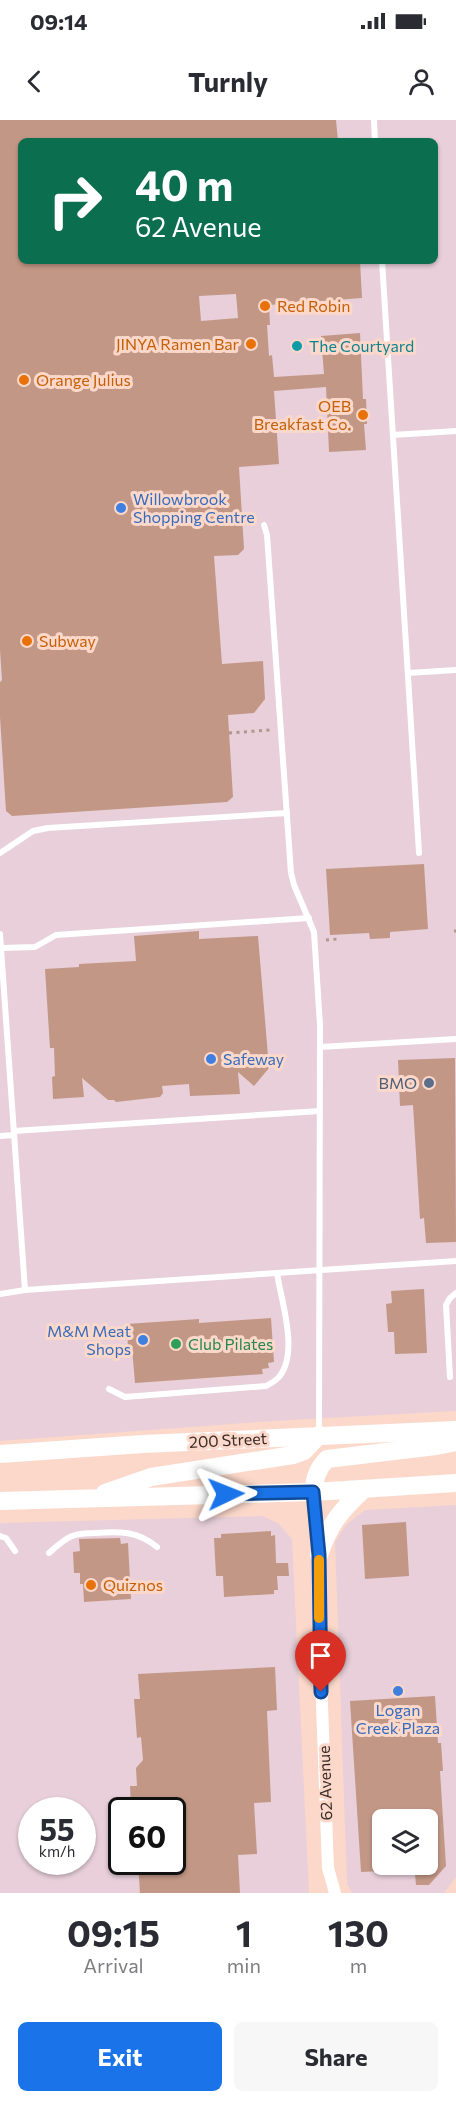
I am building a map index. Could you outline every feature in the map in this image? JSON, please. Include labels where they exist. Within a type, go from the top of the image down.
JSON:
[{"type":"main road","name":"200 Street","points":[[0,1454],[319,1435],[456,1430]]},
{"type":"main road","points":[[89,1498],[151,1477],[293,1455],[304,1451],[319,1435]]},
{"type":"main road","points":[[313,1492],[316,1474],[320,1465],[327,1459],[456,1442]]},
{"type":"main road","points":[[0,1501],[313,1492],[456,1483]]},
{"type":"main road","points":[[319,1555],[333,1521],[363,1490]]},
{"type":"street","name":"62 Avenue","points":[[313,1492],[319,1555],[328,1868],[335,1893]]},
{"type":"lane","points":[[374,120],[375,138]]},
{"type":"lane","points":[[382,264],[419,853]]},
{"type":"lane","points":[[393,435],[456,431]]},
{"type":"lane","points":[[264,525],[267,536],[292,879],[309,918],[315,945],[320,1047],[319,1435]]},
{"type":"lane","points":[[408,673],[456,670]]},
{"type":"lane","points":[[0,853],[33,831],[48,828],[287,813]]},
{"type":"lane","points":[[1,948],[35,947],[56,935],[309,918]]},
{"type":"lane","points":[[0,934],[25,1290]]},
{"type":"lane","points":[[320,1047],[456,1039]]},
{"type":"lane","points":[[0,1136],[14,1133],[320,1111]]},
{"type":"lane","points":[[0,1294],[25,1290],[456,1261]]},
{"type":"lane","points":[[110,1389],[125,1397],[266,1386],[278,1379],[288,1354],[286,1312],[277,1273]]},
{"type":"lane","points":[[450,1377],[446,1305],[456,1293]]},
{"type":"lane","points":[[49,1553],[63,1541],[80,1534],[117,1531],[143,1537],[157,1547]]},
{"type":"lane","points":[[0,1536],[6,1538],[15,1551]]},
{"type":"path","points":[[229,733],[281,730]]},
{"type":"path","points":[[326,940],[338,939]]},
{"type":"shaded area","points":[[0,120],[456,120],[456,1411],[272,1421],[0,1441]]},
{"type":"shaded area","name":"Logan Creek Plaza","points":[[456,1505],[456,1877],[444,1893],[352,1893],[347,1884],[335,1542],[346,1525],[365,1510]]},
{"type":"shaded area","points":[[262,1516],[278,1523],[292,1539],[309,1893],[0,1893],[0,1523]]},
{"type":"building","name":"Willowbrook Shopping Centre","points":[[0,120],[336,120],[338,138],[18,138],[18,264],[360,264],[362,298],[269,305],[270,325],[267,325],[269,356],[272,355],[274,377],[324,374],[321,336],[360,333],[363,399],[366,399],[367,424],[364,424],[366,450],[329,452],[326,387],[274,391],[279,464],[239,467],[244,549],[238,555],[214,556],[222,664],[263,661],[265,699],[254,713],[228,715],[233,797],[227,802],[12,816],[6,811],[0,717],[0,682],[2,680],[0,650]],"holes":[[[236,294],[238,318],[201,321],[199,296]]]},
{"type":"building","points":[[424,864],[428,929],[390,932],[390,938],[370,939],[369,933],[330,935],[326,869]]},
{"type":"building","points":[[199,931],[199,939],[258,936],[269,1068],[254,1086],[238,1072],[240,1094],[190,1096],[189,1084],[162,1086],[163,1093],[160,1097],[116,1102],[108,1100],[82,1078],[84,1097],[53,1099],[54,1048],[50,1048],[45,969],[79,967],[79,964],[136,961],[134,936]]},
{"type":"building","points":[[455,1058],[456,1242],[426,1243],[424,1218],[420,1219],[413,1105],[400,1106],[398,1060]]},
{"type":"building","points":[[424,1289],[427,1353],[395,1354],[394,1332],[388,1332],[386,1304],[392,1303],[391,1291]]},
{"type":"building","points":[[271,1318],[274,1362],[268,1363],[269,1368],[262,1369],[263,1374],[135,1383],[132,1348],[128,1348],[127,1324],[199,1319],[199,1323]]},
{"type":"building","points":[[406,1522],[409,1576],[365,1579],[362,1525]]},
{"type":"building","points":[[271,1531],[271,1536],[275,1535],[276,1563],[288,1563],[289,1576],[277,1576],[278,1590],[274,1590],[274,1594],[224,1597],[223,1576],[216,1576],[214,1538],[221,1538],[221,1534]]},
{"type":"building","points":[[120,1538],[121,1544],[128,1543],[131,1599],[84,1602],[80,1573],[74,1573],[73,1552],[80,1551],[79,1539]]},
{"type":"building","points":[[275,1667],[277,1710],[267,1711],[271,1802],[254,1803],[257,1854],[238,1855],[240,1893],[140,1893],[139,1875],[186,1875],[186,1797],[130,1797],[130,1786],[137,1786],[136,1768],[143,1760],[141,1737],[137,1738],[134,1699],[140,1699],[138,1674]]},
{"type":"building","points":[[435,1696],[438,1743],[441,1743],[443,1771],[440,1771],[446,1866],[438,1875],[438,1809],[372,1809],[372,1871],[361,1872],[350,1701]]},
{"type":"building","points":[[415,1875],[438,1875],[429,1885],[416,1885]]},
{"type":"slow traffic","points":[[319,1560],[319,1618]]},
{"type":"place","name":"Red Robin","points":[[265,306]]},
{"type":"place","name":"JINYA Ramen Bar","points":[[251,344]]},
{"type":"place","name":"The Courtyard","points":[[297,346]]},
{"type":"place","name":"Orange Julius","points":[[24,380]]},
{"type":"place","name":"OEB Breakfast Co.","points":[[363,415]]},
{"type":"place","name":"Willowbrook Shopping Centre","points":[[121,508]]},
{"type":"place","name":"Subway","points":[[27,641]]},
{"type":"place","name":"Safeway","points":[[211,1059]]},
{"type":"place","name":"BMO","points":[[429,1083]]},
{"type":"place","name":"M&M Meat Shops","points":[[143,1340]]},
{"type":"place","name":"Club Pilates","points":[[176,1344]]},
{"type":"place","name":"Quiznos","points":[[91,1585]]},
{"type":"place","name":"Logan Creek Plaza","points":[[398,1691]]},
{"type":"route","points":[[226,1494],[313,1492],[315,1532],[319,1555],[321,1692]]}]
